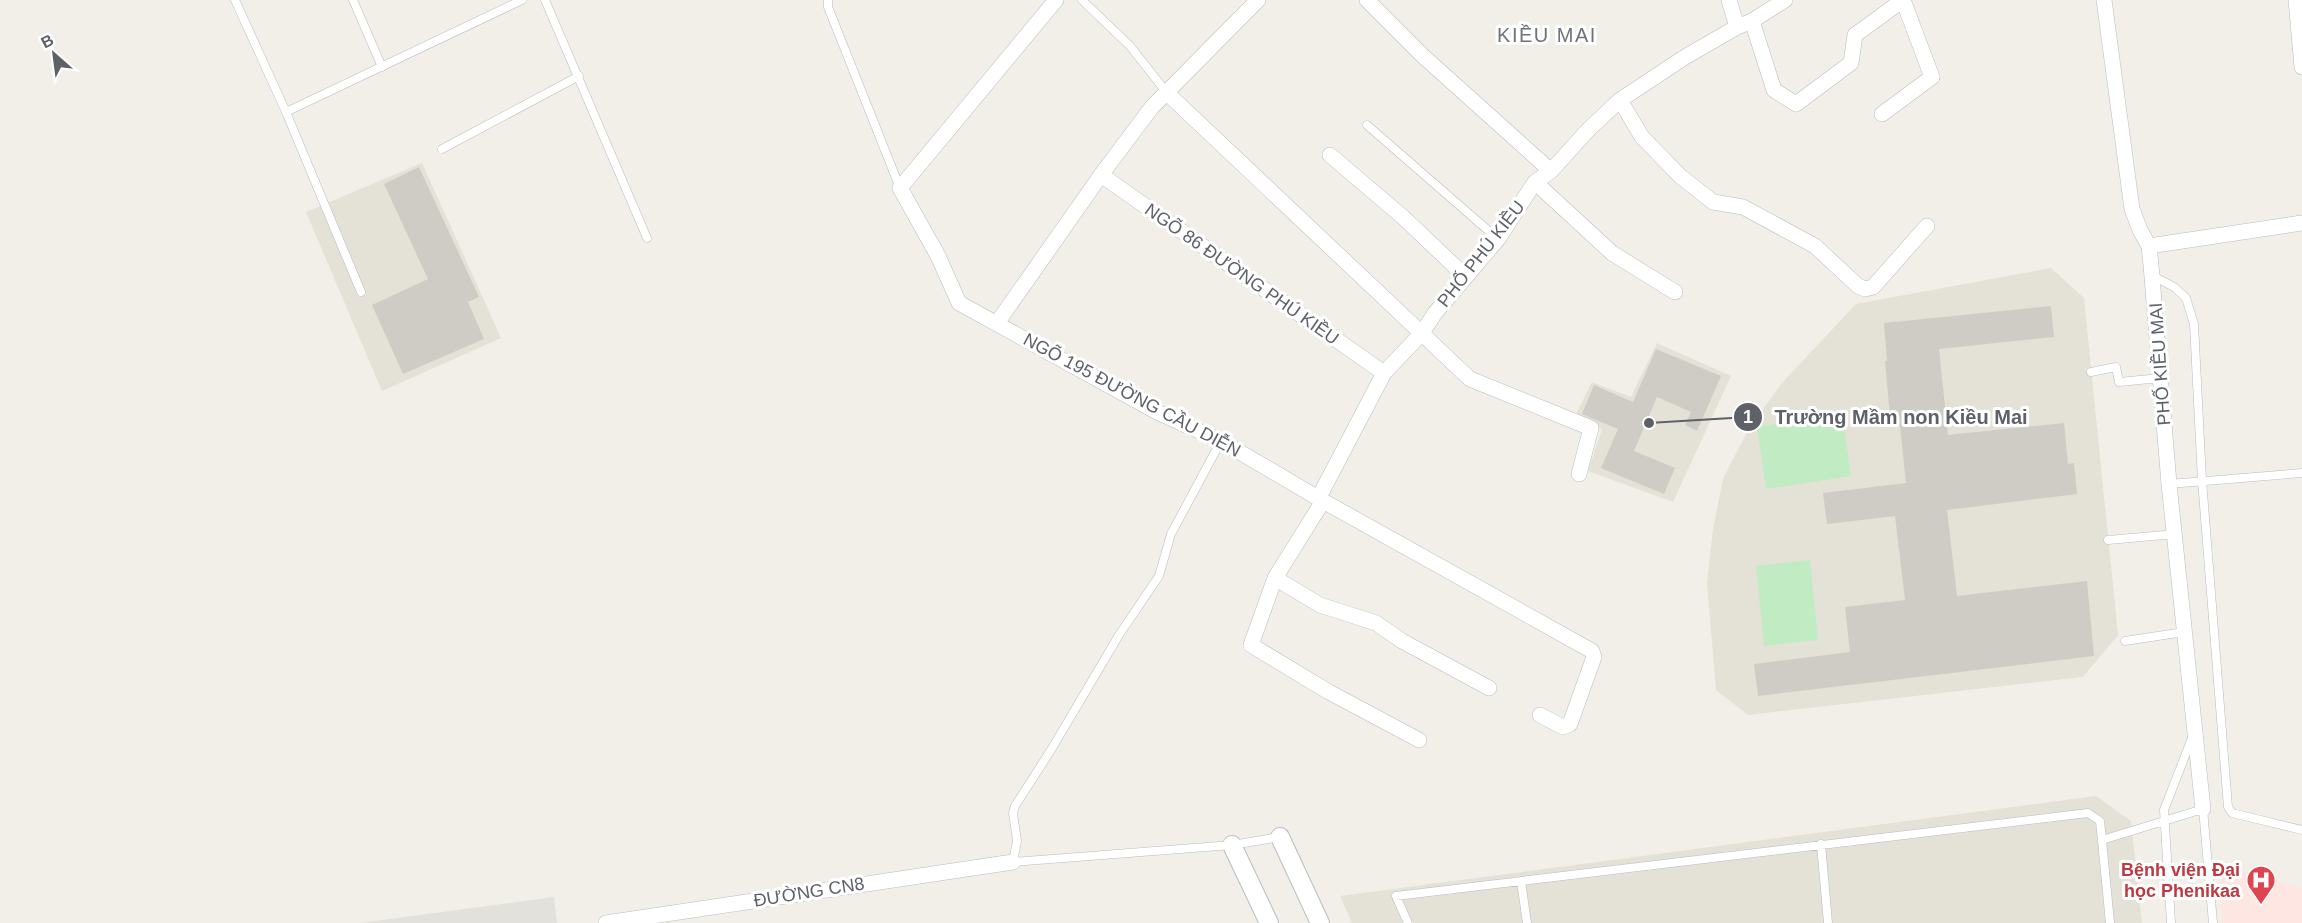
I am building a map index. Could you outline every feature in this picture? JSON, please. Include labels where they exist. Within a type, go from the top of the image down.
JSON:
[{"type":"street","points":[[900,188],[1056,0]]},
{"type":"street","points":[[996,323],[1152,107],[1258,0]]},
{"type":"street","points":[[1367,0],[1423,56],[1551,171]]},
{"type":"street","points":[[1729,0],[1745,24],[1774,90],[1796,104],[1851,63],[1855,35],[1903,0],[1932,77],[1882,114]]},
{"type":"street","name":"PHỐ PHÚ KIỀU","points":[[1419,740],[1329,692],[1251,645],[1275,578],[1321,499],[1384,373],[1422,333],[1465,276],[1498,239],[1536,182],[1551,171],[1588,129],[1620,100],[1785,0]]},
{"type":"street","name":"PHỐ KIỀU MAI","points":[[2104,0],[2132,209],[2149,246],[2169,484],[2176,534],[2202,809]]},
{"type":"street","points":[[2296,0],[2302,60]]},
{"type":"street","points":[[1167,93],[1470,379],[1591,428],[1579,474]]},
{"type":"street","points":[[1620,100],[1642,137],[1680,176],[1713,202],[1743,207],[1815,246],[1865,290],[1873,287],[1927,226]]},
{"type":"street","points":[[1330,155],[1404,218],[1465,276]]},
{"type":"street","name":"NGÕ 86 ĐƯỜNG PHÚ KIỀU","points":[[1101,175],[1384,373]]},
{"type":"street","points":[[1536,182],[1611,253],[1675,291]]},
{"type":"street","name":"NGÕ 195 ĐƯỜNG CẦU DIỄN","points":[[900,188],[938,256],[959,303],[1157,412],[1221,441],[1592,651],[1594,657],[1570,724],[1563,727],[1540,715]]},
{"type":"street","points":[[2149,246],[2302,223]]},
{"type":"street","points":[[1275,578],[1320,605],[1376,623],[1402,641],[1489,688]]},
{"type":"street","points":[[1280,837],[1320,923]]},
{"type":"street","points":[[1232,845],[1269,923]]},
{"type":"street","name":"ĐƯỜNG CN8","points":[[606,923],[1013,862]]},
{"type":"lane","points":[[235,0],[286,112],[361,292]]},
{"type":"lane","points":[[352,0],[382,67]]},
{"type":"lane","points":[[286,112],[522,0]]},
{"type":"lane","points":[[545,0],[647,238]]},
{"type":"lane","name":"NGÕ 195 ĐƯỜNG CẦU DIỄN","points":[[828,0],[828,7],[900,188]]},
{"type":"lane","points":[[1083,0],[1130,46],[1167,93]]},
{"type":"lane","points":[[442,149],[579,76]]},
{"type":"lane","points":[[1367,125],[1498,239]]},
{"type":"lane","points":[[2152,276],[2174,287],[2186,298],[2191,311],[2228,807],[2232,813],[2302,830]]},
{"type":"lane","points":[[2091,372],[2116,367],[2119,382],[2160,378]]},
{"type":"lane","points":[[1221,441],[1172,534],[1159,576],[1119,635],[1052,750],[1015,806],[1013,813],[1017,841],[1013,862],[1232,845],[1280,837]]},
{"type":"lane","points":[[2169,484],[2302,472]]},
{"type":"lane","points":[[2108,540],[2176,534]]},
{"type":"lane","points":[[2125,640],[2184,632]]},
{"type":"lane","name":"PHỐ KIỀU MAI","points":[[2170,923],[2164,810],[2194,732]]},
{"type":"lane","points":[[2102,840],[2202,809]]},
{"type":"lane","name":"PHỐ KIỀU MAI","points":[[2202,809],[2213,923]]},
{"type":"lane","points":[[1408,923],[1396,896],[2088,813],[2100,821],[2110,923]]},
{"type":"lane","points":[[1821,844],[1828,923]]},
{"type":"lane","points":[[1521,881],[1527,923]]},
{"type":"shaded area","points":[[422,163],[501,338],[382,391],[306,212]]},
{"type":"shaded area","points":[[2051,268],[2084,298],[2118,635],[2083,677],[1748,715],[1716,690],[1707,583],[1713,529],[1723,479],[1749,428],[1782,383],[1856,304]]},
{"type":"shaded area","points":[[1657,343],[1731,376],[1673,502],[1588,471],[1602,429],[1575,416],[1592,382],[1631,397]]},
{"type":"shaded area","points":[[2096,796],[2131,821],[2142,923],[1352,923],[1340,896]]},
{"type":"shaded area","name":"Bệnh viện Đại học Phenikaa","points":[[2216,863],[2302,888],[2302,923],[2223,923]]},
{"type":"shaded area","points":[[554,897],[557,923],[360,923]]},
{"type":"green space","points":[[1842,414],[1851,476],[1766,489],[1757,427]]},
{"type":"green space","points":[[1810,560],[1818,640],[1764,646],[1756,566]]},
{"type":"building","points":[[419,167],[479,297],[468,302],[484,339],[403,374],[372,305],[428,279],[384,184]]},
{"type":"building","points":[[2051,306],[2054,337],[1939,349],[1948,435],[2064,423],[2068,464],[2074,463],[2077,494],[1947,510],[1957,596],[2087,581],[2094,656],[1758,696],[1754,664],[1850,652],[1845,607],[1905,600],[1895,516],[1827,524],[1823,493],[1906,483],[1900,426],[1891,427],[1884,323]]},
{"type":"building","points":[[1656,349],[1721,376],[1697,431],[1685,425],[1691,412],[1657,397],[1634,451],[1675,468],[1664,494],[1601,468],[1618,429],[1582,414],[1594,385],[1633,402]]},
{"type":"place","name":"Trường Mầm non Kiều Mai","points":[[1649,423]]},
{"type":"place","name":"Bệnh viện Đại học Phenikaa","points":[[2261,906]]},
{"type":"district","name":"KIỀU MAI","points":[[1547,35]]}]
